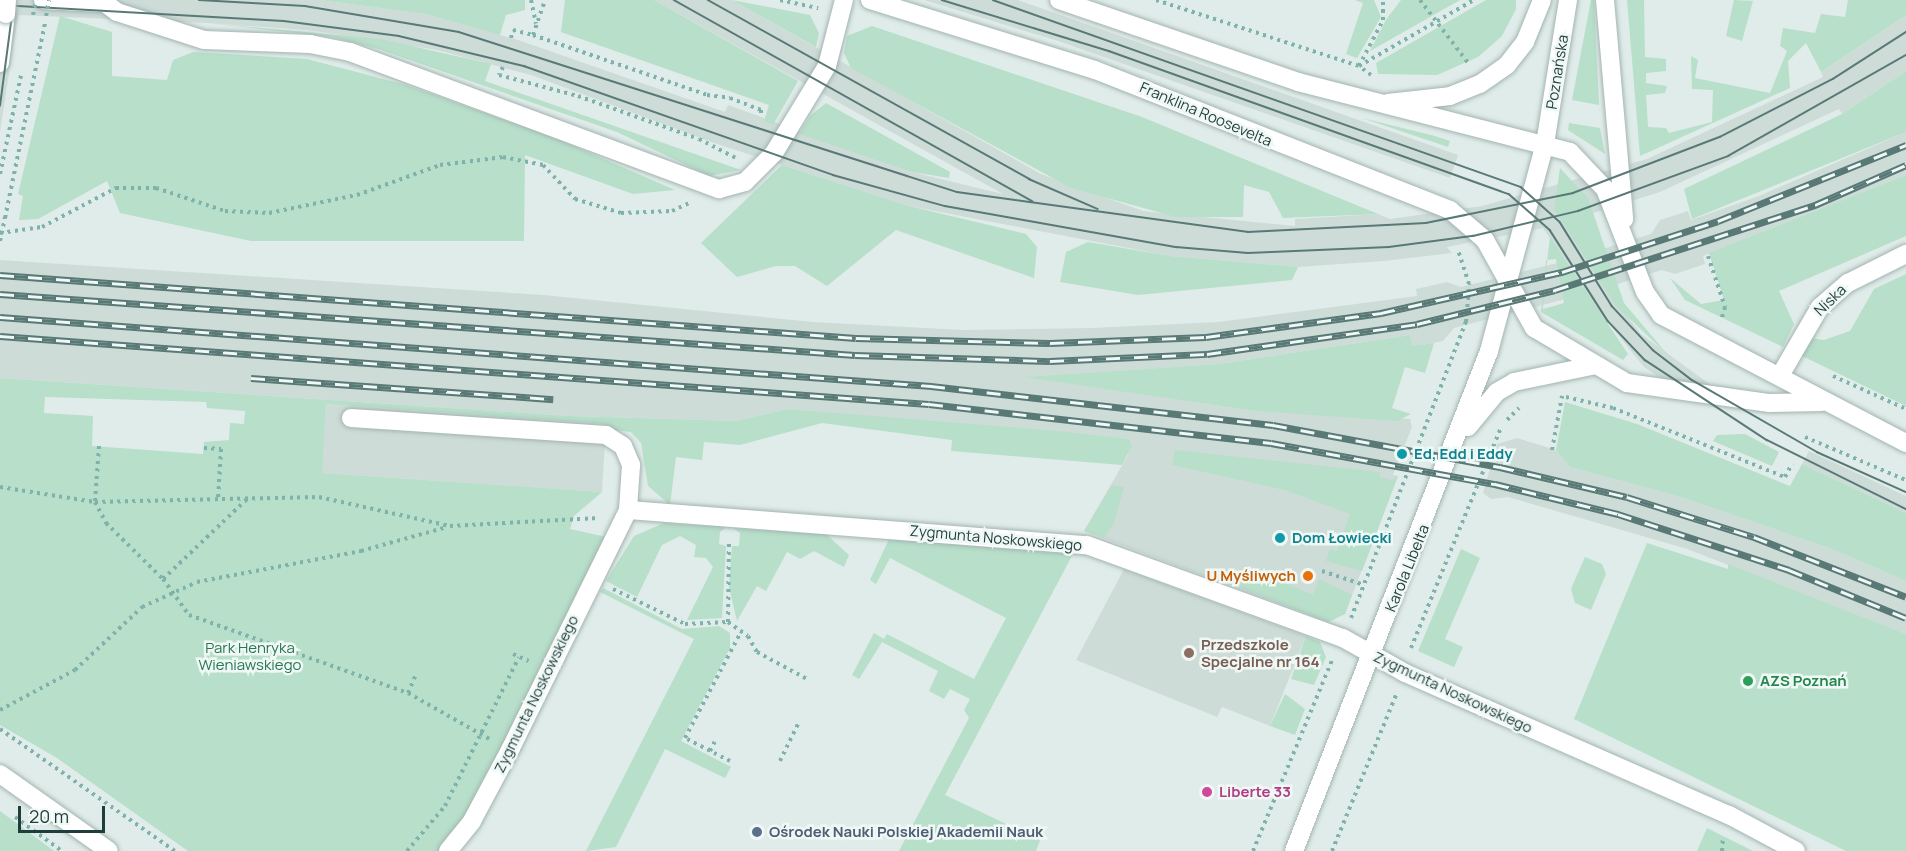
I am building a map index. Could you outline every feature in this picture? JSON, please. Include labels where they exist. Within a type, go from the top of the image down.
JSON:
[{"type":"street","name":"Franklina Roosevelta","points":[[870,0],[1095,70],[1450,210],[1485,240],[1534,328],[1591,366],[1628,383],[1770,403],[1822,402]]},
{"type":"street","points":[[1374,104],[1450,96],[1480,84],[1507,65],[1525,42],[1542,0]]},
{"type":"street","name":"Poznańska","points":[[1509,280],[1545,144],[1568,0]]},
{"type":"street","points":[[1605,0],[1626,233]]},
{"type":"street","points":[[1065,1],[1374,104],[1545,144],[1570,152],[1592,170],[1626,233],[1645,292],[1661,315],[1682,331],[1781,374],[1822,402],[1906,443]]},
{"type":"street","points":[[41,10],[105,3],[117,12],[204,40],[310,44],[350,52],[719,189],[745,182],[774,153],[827,66],[844,6]]},
{"type":"street","points":[[0,63],[7,7]]},
{"type":"street","name":"Niska","points":[[1781,374],[1820,306],[1848,283],[1906,254]]},
{"type":"street","name":"Karola Libelta","points":[[1294,851],[1459,438],[1509,280]]},
{"type":"street","points":[[1459,438],[1497,392],[1514,382],[1591,366]]},
{"type":"street","points":[[351,418],[606,435],[623,446],[632,465],[628,510]]},
{"type":"street","name":"Zygmunta Noskowskiego","points":[[448,851],[472,821],[511,748],[628,510],[1087,545],[1343,638],[1405,673],[1729,815],[1796,851]]},
{"type":"street","points":[[0,774],[109,851]]},
{"type":"path","points":[[0,241],[41,10],[36,0]]},
{"type":"path","points":[[31,27],[49,0]]},
{"type":"path","points":[[531,0],[536,23]]},
{"type":"path","points":[[533,35],[546,0]]},
{"type":"path","points":[[780,0],[844,6]]},
{"type":"path","points":[[1156,0],[1359,66],[1379,80]]},
{"type":"path","points":[[1359,66],[1383,21],[1383,0]]},
{"type":"path","points":[[1420,0],[1473,70],[1465,73]]},
{"type":"path","points":[[1464,6],[1465,0]]},
{"type":"path","points":[[1359,66],[1474,0]]},
{"type":"path","points":[[511,38],[513,30],[533,35],[707,95],[730,98],[761,110],[762,116]]},
{"type":"path","points":[[0,174],[24,61]]},
{"type":"path","points":[[502,67],[499,75],[622,112],[740,160],[749,153]]},
{"type":"path","points":[[0,233],[42,227],[116,188],[156,188],[225,211],[269,213],[357,195],[440,165],[502,157],[543,165],[575,199],[621,213],[672,211],[719,189]]},
{"type":"path","points":[[1253,851],[1343,638],[1466,322],[1469,284],[1463,257],[1449,241]]},
{"type":"path","points":[[1708,256],[1725,307],[1720,322]]},
{"type":"path","points":[[1710,317],[1730,327]]},
{"type":"path","points":[[1826,372],[1906,409]]},
{"type":"path","points":[[1552,450],[1562,396]]},
{"type":"path","points":[[1554,397],[1562,396],[1613,408],[1785,477],[1792,464]]},
{"type":"path","points":[[1332,851],[1405,673],[1411,644],[1491,447],[1502,426],[1528,404]]},
{"type":"path","points":[[1805,437],[1906,480]]},
{"type":"path","points":[[218,499],[222,443]]},
{"type":"path","points":[[99,446],[95,502],[106,523],[163,579],[189,615],[408,693],[501,747]]},
{"type":"path","points":[[204,448],[221,449]]},
{"type":"path","points":[[0,488],[95,502],[319,497],[450,526]]},
{"type":"path","points":[[163,579],[248,498]]},
{"type":"path","points":[[0,710],[75,670],[142,607],[197,582],[361,550],[450,526],[598,518],[618,527]]},
{"type":"path","points":[[728,622],[730,528]]},
{"type":"path","points":[[1322,571],[1364,585]]},
{"type":"path","points":[[604,585],[685,624],[728,622],[741,632],[757,652],[809,680]]},
{"type":"path","points":[[730,761],[685,738],[741,632]]},
{"type":"path","points":[[407,851],[446,806],[483,735],[519,657]]},
{"type":"path","points":[[408,693],[416,674]]},
{"type":"path","points":[[780,761],[798,724]]},
{"type":"path","points":[[0,729],[176,851]]},
{"type":"path","points":[[710,751],[716,739]]},
{"type":"path","points":[[9,812],[62,851]]},
{"type":"shaded area","points":[[0,0],[320,0],[426,14],[518,40],[725,112],[728,105],[912,172],[1003,194],[654,0],[732,0],[1041,174],[1143,211],[1295,226],[1295,219],[1378,214],[1390,219],[1482,206],[1647,159],[1823,77],[1821,72],[1906,15],[1906,71],[1842,114],[1839,109],[1660,192],[1565,222],[1587,254],[1651,234],[1660,220],[1688,211],[1691,220],[1759,196],[1906,132],[1906,175],[1703,256],[1705,264],[1675,274],[1662,270],[1605,288],[1641,334],[1712,386],[1663,380],[1644,367],[1585,294],[1454,328],[1443,341],[1412,347],[1410,335],[1220,364],[1027,377],[1255,411],[1410,419],[1412,427],[1393,475],[1398,476],[1345,614],[1328,622],[1084,531],[1128,455],[1129,439],[788,409],[736,421],[570,416],[0,378],[0,260],[544,295],[813,322],[963,330],[1092,328],[1218,322],[1417,296],[1416,289],[1447,282],[1461,287],[1565,261],[1543,228],[1447,247],[1452,253],[1384,261],[1298,267],[1170,256],[909,206],[714,143],[531,75],[437,50],[308,30],[207,23],[18,15],[0,132]]},
{"type":"shaded area","points":[[924,0],[1018,0],[1458,155],[1450,178],[1058,41]]},
{"type":"shaded area","points":[[326,404],[606,424],[602,492],[321,473]]},
{"type":"shaded area","points":[[1517,438],[1556,450],[1570,467],[1681,497],[1832,549],[1906,581],[1906,634],[1687,549],[1508,497],[1491,499],[1483,493],[1497,444]]},
{"type":"shaded area","points":[[1809,451],[1906,496],[1906,513],[1802,464]]},
{"type":"shaded area","name":"Przedszkole Specjalne nr 164","points":[[1124,569],[1306,636],[1270,726],[1222,707],[1217,717],[1076,660]]},
{"type":"green space","points":[[320,0],[525,0],[525,10],[506,15],[500,35],[426,14]]},
{"type":"green space","points":[[565,0],[654,0],[798,81],[773,125],[764,121],[769,105],[561,32]]},
{"type":"green space","points":[[732,0],[810,15],[819,33],[816,47]]},
{"type":"green space","points":[[1355,0],[1374,0],[1381,17],[1357,58],[1346,54],[1363,3]]},
{"type":"green space","points":[[1401,0],[1460,0],[1370,51],[1386,20]]},
{"type":"green space","points":[[1486,0],[1516,0],[1516,9],[1502,36],[1478,57],[1437,75],[1378,74],[1376,63]]},
{"type":"green space","points":[[1591,0],[1594,0],[1599,105],[1572,100]]},
{"type":"green space","points":[[1627,0],[1644,0],[1645,57],[1666,59],[1666,71],[1646,73],[1646,83],[1667,86],[1665,93],[1646,95],[1648,127],[1666,128],[1669,133],[1712,122],[1713,90],[1692,89],[1691,56],[1698,60],[1695,78],[1770,93],[1787,51],[1780,46],[1783,28],[1815,33],[1821,14],[1845,17],[1848,0],[1906,0],[1906,15],[1821,72],[1806,43],[1788,61],[1790,88],[1640,156]]},
{"type":"green space","points":[[1734,0],[1753,1],[1742,41],[1726,36]]},
{"type":"green space","points":[[60,16],[112,32],[112,76],[167,80],[173,60],[193,52],[307,59],[406,85],[553,137],[675,190],[633,194],[525,155],[524,241],[251,241],[120,213],[107,181],[38,219],[19,220],[23,196],[18,194]]},
{"type":"green space","points":[[207,23],[381,39],[491,64],[485,81],[741,170],[709,176],[617,132],[378,49],[332,37]]},
{"type":"green space","points":[[872,26],[1142,117],[1378,214],[1283,218],[1269,192],[1244,185],[1243,217],[1176,217],[1071,188],[851,68],[844,53],[847,36]]},
{"type":"green space","points":[[1906,71],[1906,132],[1692,219],[1684,189],[1842,114]]},
{"type":"green space","points":[[826,103],[950,172],[949,178],[912,172],[799,134],[810,116]]},
{"type":"green space","points":[[1362,118],[1435,136],[1450,141],[1448,147]]},
{"type":"green space","points":[[1569,123],[1600,128],[1605,154],[1568,130]]},
{"type":"green space","points":[[782,165],[909,206],[1026,234],[1037,247],[1034,278],[896,230],[827,286],[795,266],[776,266],[737,277],[701,243]]},
{"type":"green space","points":[[1560,168],[1588,198],[1624,303],[1667,354],[1616,306],[1554,209]]},
{"type":"green space","points":[[1906,175],[1906,236],[1779,291],[1794,324],[1783,347],[1685,300],[1670,278],[1701,304],[1724,300],[1709,253]]},
{"type":"green space","points":[[1550,237],[1628,354],[1623,360],[1541,312],[1545,281],[1543,309],[1564,303],[1556,259],[1547,260]]},
{"type":"green space","points":[[1088,242],[1170,256],[1298,267],[1292,280],[1138,295],[1060,282],[1066,252]]},
{"type":"green space","points":[[1906,274],[1906,406],[1800,355],[1809,338],[1824,340],[1850,331],[1874,289]]},
{"type":"green space","points":[[1410,335],[1412,346],[1434,343],[1425,373],[1405,367],[1392,408],[1411,414],[1397,421],[1255,411],[1023,377],[1220,364]]},
{"type":"green space","name":"Park Henryka Wieniawskiego","points":[[0,378],[570,416],[736,421],[788,409],[1058,431],[1129,439],[1132,446],[1122,465],[951,451],[952,440],[822,423],[740,445],[704,442],[702,460],[676,457],[670,505],[648,486],[641,443],[631,432],[606,429],[606,424],[326,404],[322,473],[602,492],[574,516],[570,529],[606,537],[468,815],[438,851],[188,851],[57,758],[0,725]],"holes":[[[45,397],[206,402],[207,408],[245,411],[244,424],[230,423],[229,440],[204,442],[203,454],[92,446],[93,416],[44,413]]]},
{"type":"green space","points":[[1565,402],[1637,424],[1790,486],[1802,464],[1906,513],[1906,581],[1832,549],[1681,497],[1570,467],[1556,450]]},
{"type":"green space","points":[[1745,434],[1779,452],[1772,466],[1713,441],[1717,435]]},
{"type":"green space","points":[[1175,450],[1380,472],[1379,477],[1392,480],[1398,476],[1362,571],[1326,561],[1330,549],[1337,551],[1350,514],[1285,490],[1172,465]]},
{"type":"green space","points":[[1112,485],[1124,487],[1114,523],[1104,537],[1084,531]]},
{"type":"green space","points":[[664,523],[727,527],[720,532],[719,544],[726,546],[722,618],[687,620],[713,567],[706,558],[694,557],[696,545],[680,536],[662,545],[637,597],[606,581],[634,536]]},
{"type":"green space","points":[[733,528],[826,534],[849,555],[844,567],[814,551],[800,559],[787,552],[766,591],[757,586],[737,621],[729,587],[732,546],[739,546],[740,533]]},
{"type":"green space","points":[[889,539],[1073,554],[945,795],[1040,840],[1036,851],[899,851],[969,718],[964,710],[970,699],[950,689],[944,699],[929,691],[938,671],[882,642],[859,679],[852,675],[874,633],[884,639],[887,634],[974,679],[1006,618],[890,558],[876,584],[870,580]]},
{"type":"green space","name":"AZS Poznań","points":[[1647,543],[1728,569],[1728,564],[1906,634],[1906,851],[1846,851],[1574,719]]},
{"type":"green space","points":[[1461,549],[1480,558],[1445,639],[1463,647],[1454,667],[1418,651]]},
{"type":"green space","points":[[1585,557],[1602,564],[1606,574],[1591,610],[1575,603],[1571,589]]},
{"type":"green space","points":[[1244,565],[1313,595],[1319,579],[1352,595],[1345,614],[1328,622],[1240,587]]},
{"type":"green space","points":[[603,588],[682,629],[719,626],[730,633],[730,648],[681,741],[731,767],[725,778],[665,749],[616,847],[586,851],[694,639],[600,592]]},
{"type":"green space","points":[[1306,636],[1320,642],[1326,657],[1314,685],[1291,679]]},
{"type":"green space","points":[[1285,694],[1305,709],[1295,735],[1270,726]]},
{"type":"green space","points":[[0,811],[54,851],[0,851]]},
{"type":"green space","points":[[1707,828],[1753,851],[1697,851]]},
{"type":"tram line","points":[[0,106],[14,0]]},
{"type":"tram line","points":[[199,0],[305,6],[459,32],[957,192],[1248,232],[1426,223],[1573,193],[1720,137],[1833,79],[1906,32]]},
{"type":"tram line","points":[[674,0],[1032,201]]},
{"type":"tram line","points":[[708,0],[1029,179],[1098,209]]},
{"type":"tram line","points":[[942,0],[1109,51],[1509,194],[1550,230],[1608,321],[1645,360],[1767,440],[1906,509]]},
{"type":"tram line","points":[[993,0],[1521,187],[1560,222],[1612,306],[1653,350],[1692,380],[1817,452],[1906,492]]},
{"type":"tram line","points":[[0,5],[284,21],[399,36],[524,66],[833,175],[945,206],[1176,247],[1248,253],[1389,247],[1473,236],[1578,211],[1728,156],[1906,55]]},
{"type":"railway","points":[[0,275],[856,338],[1050,343],[1206,337],[1381,313],[1562,272],[1718,221],[1906,145]]},
{"type":"railway","points":[[0,294],[855,355],[1050,361],[1207,354],[1417,324],[1555,290],[1815,205],[1906,165]]},
{"type":"railway","points":[[0,317],[931,386],[1273,425],[1500,467],[1627,497],[1754,537],[1906,597]]},
{"type":"railway","points":[[0,336],[929,404],[1271,443],[1495,484],[1618,514],[1789,570],[1906,618]]},
{"type":"railway","points":[[251,378],[553,399]]},
{"type":"place","name":"Ed, Edd i Eddy","points":[[1402,454]]},
{"type":"place","name":"Dom Łowiecki","points":[[1280,538]]},
{"type":"place","name":"U Myśliwych","points":[[1308,576]]},
{"type":"place","name":"Przedszkole Specjalne nr 164","points":[[1189,653]]},
{"type":"place","name":"AZS Poznań","points":[[1748,681]]},
{"type":"place","name":"Liberte 33","points":[[1207,792]]},
{"type":"place","name":"Ośrodek Nauki Polskiej Akademii Nauk","points":[[757,832]]}]
